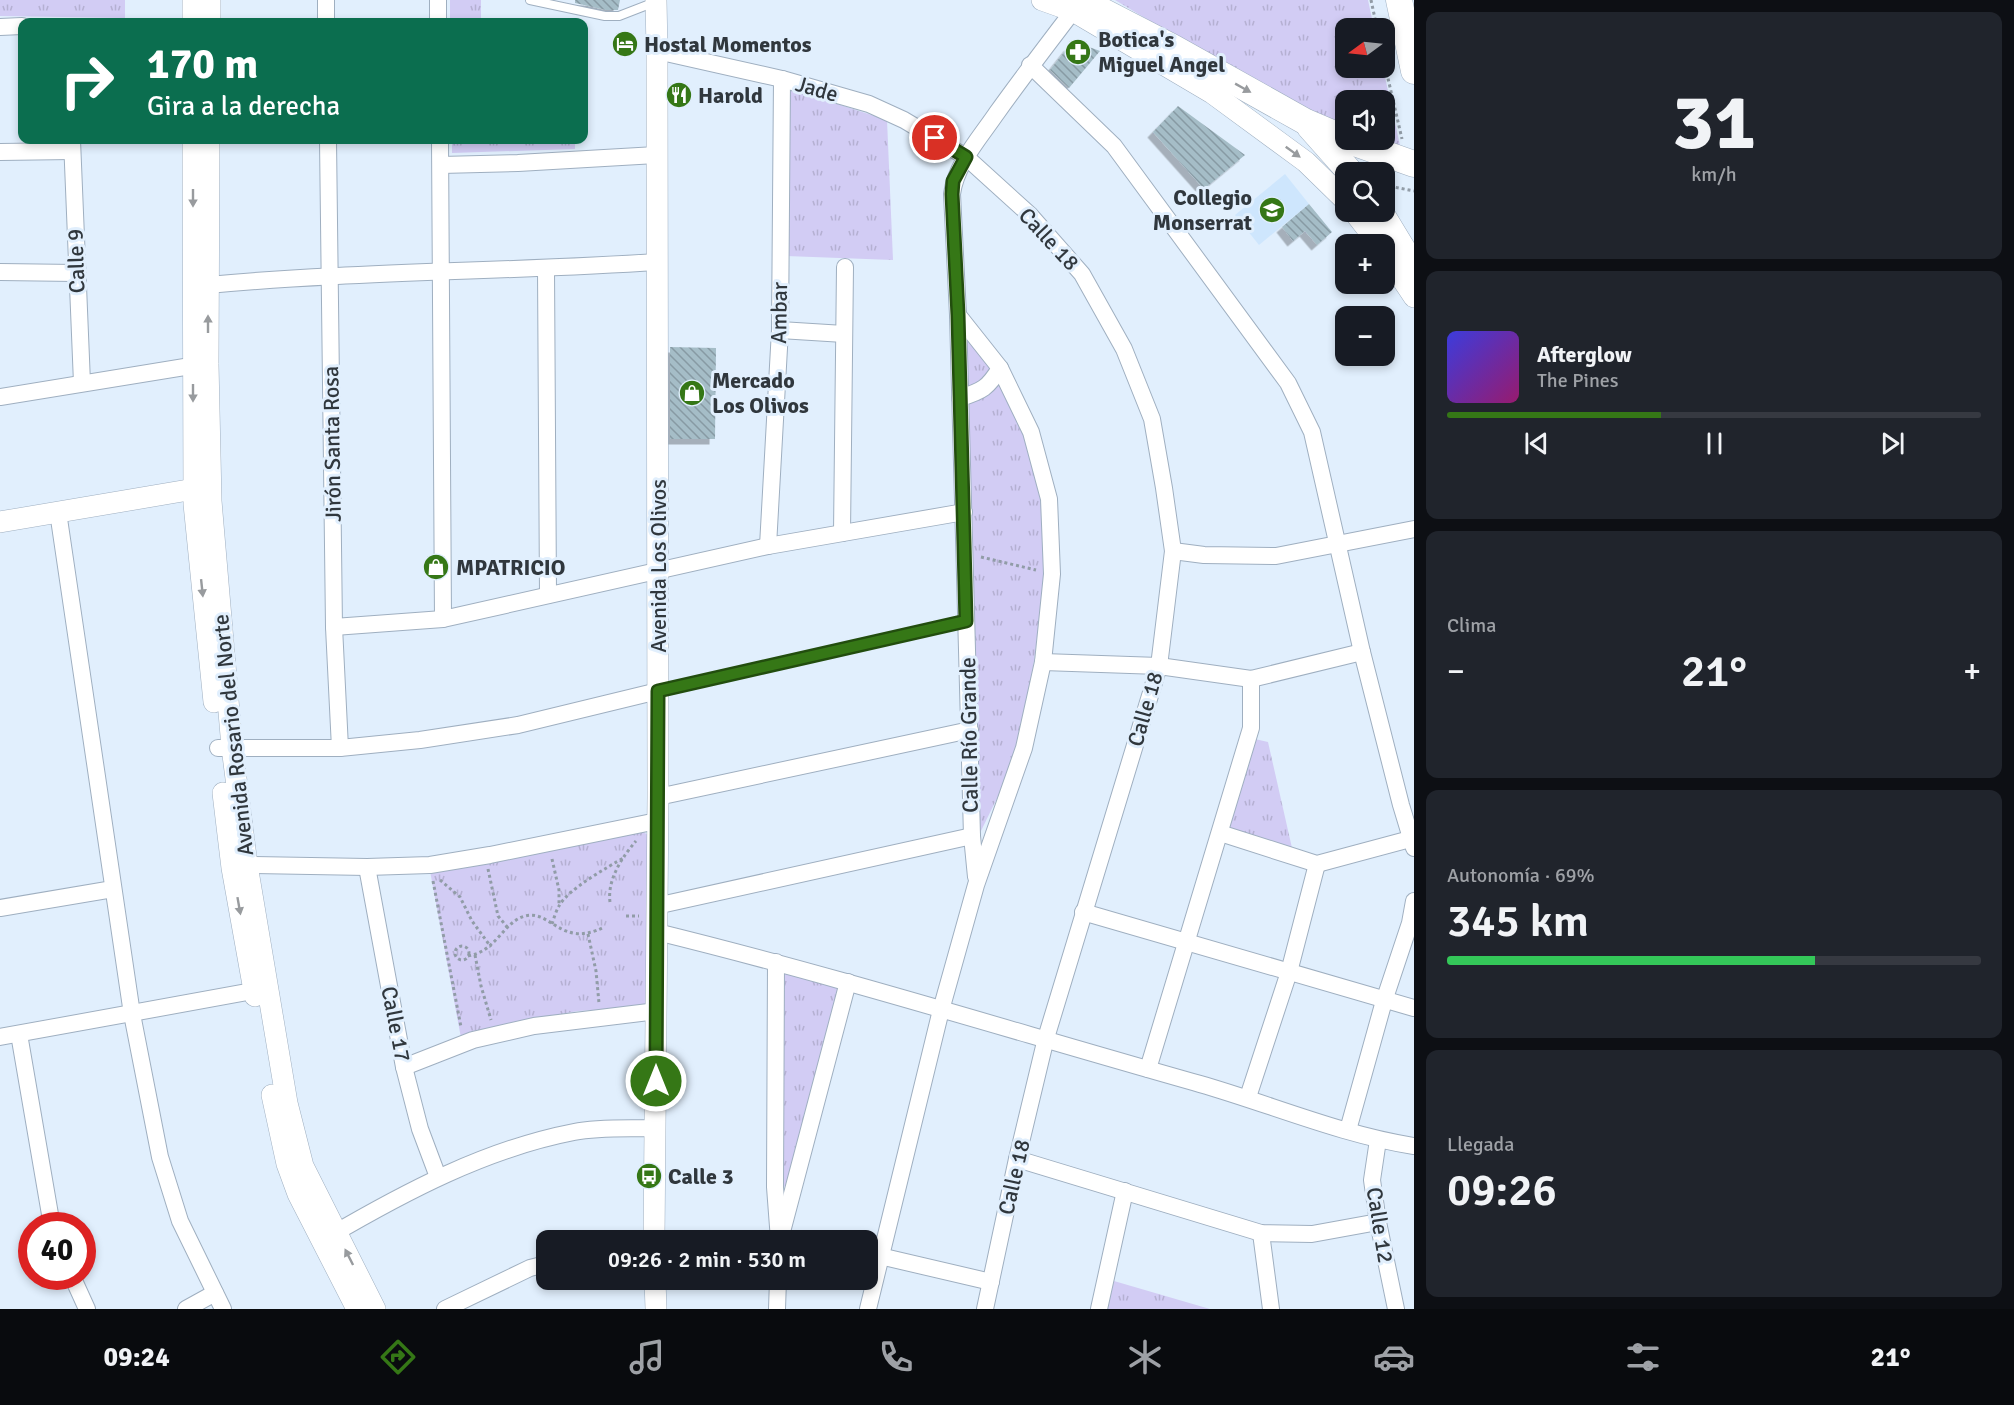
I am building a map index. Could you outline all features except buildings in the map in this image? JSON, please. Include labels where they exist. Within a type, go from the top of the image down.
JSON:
[{"type":"main road","points":[[1399,0],[1414,71]]},
{"type":"main road","points":[[1077,5],[1174,48],[1215,84],[1335,134]]},
{"type":"main road","points":[[1306,122],[1341,162]]},
{"type":"main road","points":[[1384,150],[1409,157]]},
{"type":"main road","points":[[1383,222],[1397,261]]},
{"type":"street","points":[[193,0],[193,18]]},
{"type":"street","points":[[210,0],[210,18]]},
{"type":"street","points":[[326,0],[326,18]]},
{"type":"street","points":[[438,0],[438,18]]},
{"type":"street","points":[[1042,0],[1077,5]]},
{"type":"street","name":"Avenida Los Olivos","points":[[654,1230],[657,932],[649,910],[658,797],[656,1]]},
{"type":"street","name":"Calle Río Grande","points":[[976,885],[972,836],[953,181],[966,157],[1030,66],[1077,5]]},
{"type":"street","points":[[0,27],[18,26]]},
{"type":"street","name":"Jade","points":[[657,51],[782,79],[869,104],[904,120],[966,157]]},
{"type":"street","points":[[1030,66],[1114,146],[1288,382],[1312,432],[1362,652],[1413,842],[1317,864],[1220,833]]},
{"type":"street","name":"Ambar","points":[[768,546],[780,330],[782,79]]},
{"type":"street","points":[[1215,84],[1306,162],[1335,190]]},
{"type":"street","name":"Avenida Rosario del Norte","points":[[193,144],[201,286],[202,495],[225,748],[239,866],[261,989],[303,1166],[357,1309]]},
{"type":"street","name":"Avenida Rosario del Norte","points":[[201,286],[209,144]]},
{"type":"street","name":"Jirón Santa Rosa","points":[[328,144],[334,627],[340,748]]},
{"type":"street","points":[[440,144],[443,618]]},
{"type":"street","points":[[0,152],[72,145]]},
{"type":"street","name":"Calle 9","points":[[72,145],[82,383]]},
{"type":"street","points":[[441,165],[508,164],[656,155]]},
{"type":"street","name":"Calle 18","points":[[966,157],[1030,216],[1082,274],[1124,349],[1152,419],[1173,551],[1159,666],[1046,1038],[985,1309]]},
{"type":"street","points":[[1363,222],[1397,261],[1414,297]]},
{"type":"street","points":[[201,286],[330,277],[546,269],[657,262]]},
{"type":"street","points":[[842,533],[845,267]]},
{"type":"street","points":[[546,269],[548,595]]},
{"type":"street","points":[[0,272],[76,273]]},
{"type":"street","points":[[878,1240],[976,885],[1024,748],[1042,662],[1052,574],[1049,500],[1031,432],[1000,368],[958,315]]},
{"type":"street","points":[[780,330],[844,334]]},
{"type":"street","points":[[0,397],[201,364]]},
{"type":"street","points":[[960,398],[979,392],[989,385],[1000,368]]},
{"type":"street","points":[[0,535],[59,519],[202,495]]},
{"type":"street","points":[[334,627],[443,618],[768,546],[964,512]]},
{"type":"street","points":[[0,522],[59,519]]},
{"type":"street","points":[[59,519],[132,1014],[159,1157],[180,1221],[223,1309]]},
{"type":"street","points":[[1173,551],[1204,555],[1276,556],[1414,529]]},
{"type":"street","points":[[1042,662],[1159,666],[1251,679],[1362,652]]},
{"type":"street","points":[[1148,1069],[1251,728],[1251,679]]},
{"type":"street","points":[[225,748],[340,748],[420,740],[518,725],[658,691]]},
{"type":"street","points":[[658,797],[970,730]]},
{"type":"street","points":[[239,866],[430,865],[657,821]]},
{"type":"street","points":[[649,910],[972,836]]},
{"type":"street","points":[[1248,1097],[1289,972],[1317,864]]},
{"type":"street","name":"Calle 17","points":[[367,867],[404,1067],[420,1129],[438,1177]]},
{"type":"street","points":[[0,908],[113,889]]},
{"type":"street","points":[[1348,1130],[1384,1001],[1410,923],[1414,900]]},
{"type":"street","points":[[1083,912],[1414,1008]]},
{"type":"street","points":[[657,932],[776,962],[1046,1038],[1248,1097],[1378,1140],[1414,1146]]},
{"type":"street","points":[[776,962],[774,1187],[778,1230]]},
{"type":"street","points":[[782,1230],[848,982]]},
{"type":"street","points":[[0,1037],[261,989]]},
{"type":"street","points":[[404,1067],[473,1040],[534,1026],[657,1011]]},
{"type":"street","points":[[19,1034],[50,1212]]},
{"type":"street","points":[[329,1236],[438,1177],[502,1152],[575,1132],[656,1128]]},
{"type":"street","name":"Calle 12","points":[[1378,1140],[1372,1180],[1396,1309]]},
{"type":"street","points":[[1017,1159],[1261,1233],[1312,1234],[1378,1222]]},
{"type":"street","points":[[1099,1309],[1125,1191]]},
{"type":"street","points":[[1261,1233],[1271,1309]]},
{"type":"street","name":"Avenida Rosario del Norte","points":[[329,1236],[375,1309]]},
{"type":"street","points":[[878,1256],[991,1282]]},
{"type":"street","points":[[445,1309],[536,1266]]},
{"type":"street","points":[[78,1290],[87,1309]]},
{"type":"street","points":[[655,1290],[656,1309]]},
{"type":"street","points":[[777,1309],[778,1290]]},
{"type":"street","points":[[868,1309],[870,1290]]},
{"type":"street","points":[[186,1309],[215,1293]]},
{"type":"lane","points":[[530,0],[605,16],[619,16],[656,1]]},
{"type":"lane","points":[[658,691],[966,621]]},
{"type":"path","points":[[1371,0],[1375,18]]},
{"type":"path","points":[[1388,78],[1409,157]]},
{"type":"path","points":[[1395,187],[1414,191]]},
{"type":"path","points":[[965,554],[1052,574]]},
{"type":"path","points":[[610,902],[608,890],[614,874],[641,836]]},
{"type":"path","points":[[551,856],[559,890],[559,904],[552,924]]},
{"type":"path","points":[[559,904],[595,875],[625,857]]},
{"type":"path","points":[[488,869],[498,916],[508,928]]},
{"type":"path","points":[[463,1035],[432,876],[444,882],[460,897],[472,921],[491,947]]},
{"type":"path","points":[[626,916],[649,910]]},
{"type":"path","points":[[456,955],[462,960],[491,947],[508,928],[525,916],[534,915],[568,933],[588,934],[604,927]]},
{"type":"path","points":[[588,934],[596,971],[599,1006]]},
{"type":"path","points":[[456,955],[457,948],[464,947],[469,953],[468,956]]},
{"type":"path","points":[[447,958],[456,955]]},
{"type":"path","points":[[475,955],[481,986],[493,1024]]},
{"type":"shaded area","name":"Collegio Monserrat","points":[[1285,174],[1309,204],[1259,245],[1235,215]]},
{"type":"green space","points":[[0,0],[125,0],[125,18],[0,16]]},
{"type":"green space","points":[[450,0],[481,0],[481,18],[450,18]]},
{"type":"green space","points":[[1115,0],[1368,0],[1372,18],[1335,18],[1335,78],[1385,78],[1388,90],[1335,90],[1335,125],[1230,69]]},
{"type":"green space","points":[[788,88],[887,120],[893,260],[786,256]]},
{"type":"green space","points":[[1395,123],[1401,150],[1395,148]]},
{"type":"green space","points":[[452,144],[575,144],[575,149],[452,153]]},
{"type":"green space","points":[[963,333],[998,378],[1026,436],[1042,508],[1045,573],[1034,661],[1019,744],[1006,780],[977,839]]},
{"type":"green space","points":[[1255,739],[1268,742],[1292,848],[1226,829]]},
{"type":"green space","points":[[637,828],[648,835],[650,1001],[645,1007],[578,1011],[517,1022],[461,1038],[430,871]]},
{"type":"green space","points":[[779,968],[842,986],[789,1189],[778,1183]]},
{"type":"green space","points":[[1114,1281],[1210,1309],[1107,1309]]},
{"type":"place","name":"Hostal Momentos","points":[[625,44]]},
{"type":"place","name":"Botica's Miguel Angel","points":[[1078,52]]},
{"type":"place","name":"Harold","points":[[679,95]]},
{"type":"place","name":"Collegio Monserrat","points":[[1272,210]]},
{"type":"place","name":"Mercado Los Olivos","points":[[692,393]]},
{"type":"place","name":"MPATRICIO","points":[[436,567]]},
{"type":"place","name":"Calle 3","points":[[649,1176]]},
{"type":"route","points":[[656,1081],[658,691],[966,621],[958,315],[952,194],[953,181],[966,157],[935,138]]}]
